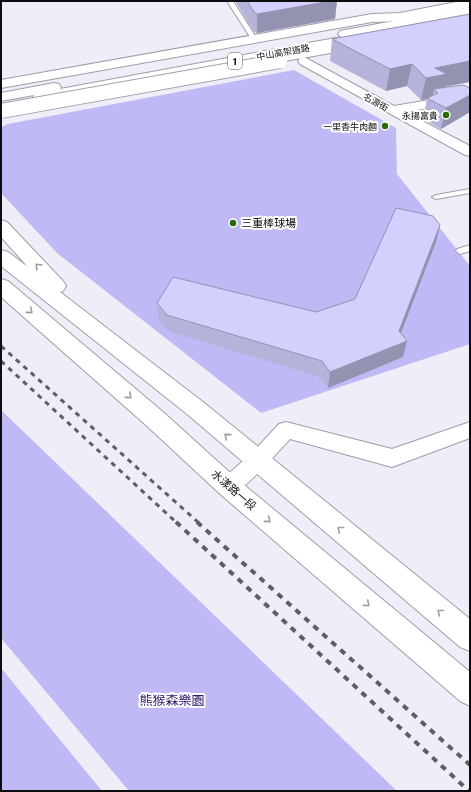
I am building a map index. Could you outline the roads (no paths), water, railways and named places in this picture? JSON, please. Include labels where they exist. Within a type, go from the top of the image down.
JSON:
[{"type":"main road","name":"1","points":[[1,89],[259,41],[372,18],[400,17],[468,7]]},
{"type":"main road","name":"中山高架道路","points":[[1,95],[468,7]]},
{"type":"main road","name":"中山高架道路","points":[[1,105],[468,7]]},
{"type":"main road","name":"1","points":[[1,95],[380,24],[400,17]]},
{"type":"main road","name":"1","points":[[1,108],[390,39]]},
{"type":"main road","name":"1","points":[[1,84],[259,41]]},
{"type":"main road","name":"1","points":[[1,111],[280,61],[373,46],[304,61],[1,116]]},
{"type":"main road","points":[[1,116],[44,100]]},
{"type":"main road","points":[[1,226],[102,335]]},
{"type":"main road","points":[[1,256],[195,408],[257,462],[470,637]]},
{"type":"main road","name":"水漾路一段","points":[[1,286],[155,419],[228,486],[470,691]]},
{"type":"street","name":"名源街","points":[[304,61],[470,152]]},
{"type":"street","points":[[392,110],[470,97]]},
{"type":"street","points":[[228,486],[257,462],[286,430],[392,458],[470,430]]},
{"type":"lane","points":[[230,1],[259,41]]},
{"type":"lane","points":[[436,197],[470,191]]},
{"type":"lane","points":[[460,251],[470,248]]},
{"type":"railway","points":[[1,346],[199,523]]},
{"type":"railway","points":[[1,361],[177,523]]},
{"type":"railway","points":[[176,522],[469,791]]},
{"type":"railway","points":[[197,522],[470,765]]},
{"type":"place","name":"永揚富貴","points":[[446,115]]},
{"type":"place","name":"一里香牛肉麵","points":[[385,126]]},
{"type":"place","name":"三重棒球場","points":[[233,223]]},
{"type":"park label","name":"熊猴森樂園","points":[[172,700]]}]
